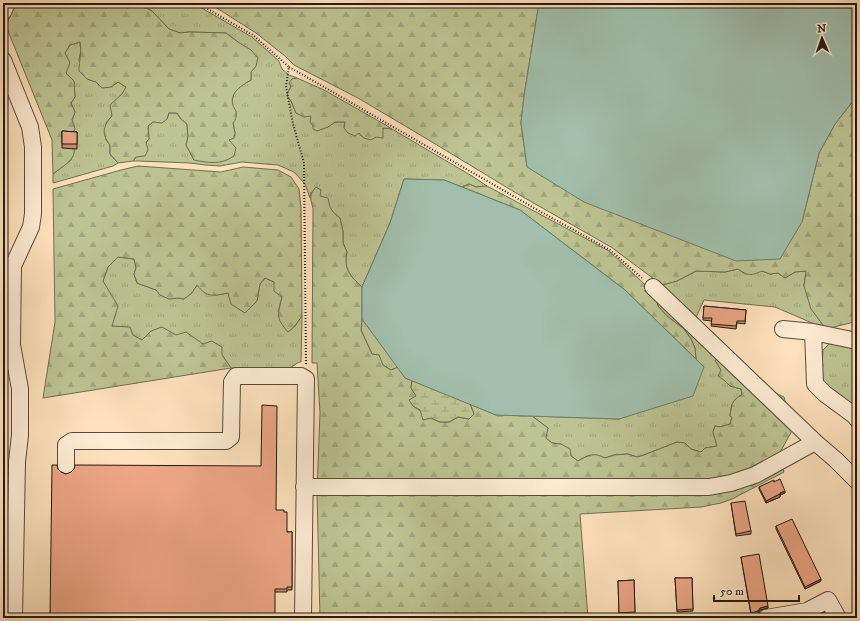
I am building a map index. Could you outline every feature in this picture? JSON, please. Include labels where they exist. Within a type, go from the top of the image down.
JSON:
[{"type":"lane","points":[[3,12],[8,3]]},
{"type":"lane","points":[[3,60],[30,127],[33,147],[33,214],[31,227],[13,266],[12,345],[20,388],[20,435],[17,462],[14,618]]},
{"type":"lane","points":[[653,287],[815,442],[857,479]]},
{"type":"lane","points":[[783,329],[813,332],[857,341]]},
{"type":"lane","points":[[813,332],[815,384],[825,394],[856,417]]},
{"type":"lane","points":[[66,468],[66,444],[72,441],[226,441],[231,437],[232,382],[236,376],[301,376],[306,379],[302,618]]},
{"type":"lane","points":[[304,487],[709,487],[732,483],[755,475],[815,442]]},
{"type":"lane","points":[[766,618],[807,611],[828,600],[838,618]]},
{"type":"path","points":[[198,3],[253,35],[289,67],[610,250],[653,287]]},
{"type":"path","points":[[289,67],[286,86],[293,124],[304,163],[306,379]]},
{"type":"green space","points":[[15,3],[99,3],[106,8],[119,3],[127,8],[140,5],[152,11],[169,29],[180,33],[226,33],[251,50],[258,58],[256,66],[251,72],[251,80],[237,90],[232,101],[236,111],[236,119],[233,123],[235,133],[234,138],[229,140],[236,148],[234,156],[220,162],[194,160],[186,145],[188,137],[187,124],[177,113],[169,113],[167,119],[162,123],[153,122],[148,126],[149,139],[146,142],[148,150],[145,156],[136,157],[133,161],[118,163],[110,154],[110,145],[105,137],[104,130],[112,116],[110,105],[122,94],[126,87],[118,82],[111,87],[102,88],[96,82],[87,79],[79,71],[81,49],[80,42],[70,45],[65,53],[70,63],[66,73],[74,81],[75,97],[71,103],[75,112],[72,120],[75,129],[70,138],[74,145],[74,152],[68,163],[53,174],[52,140],[6,26]]},
{"type":"green space","points":[[99,3],[119,3],[106,8]]},
{"type":"green space","points":[[119,3],[193,3],[252,37],[279,61],[282,69],[289,75],[297,78],[292,79],[287,96],[296,113],[311,116],[321,129],[328,127],[335,122],[345,122],[364,138],[383,128],[392,129],[487,186],[476,187],[469,184],[462,187],[444,180],[404,179],[390,223],[362,287],[354,280],[347,268],[347,252],[343,243],[343,232],[340,218],[320,196],[311,192],[310,198],[305,184],[294,172],[278,165],[242,162],[220,166],[190,163],[133,161],[149,139],[148,126],[153,122],[167,119],[169,113],[177,113],[187,124],[188,137],[186,145],[194,160],[229,140],[235,133],[232,112],[233,95],[240,86],[251,80],[251,72],[256,66],[238,42],[226,33],[180,33],[169,29],[152,11],[140,5],[127,8]]},
{"type":"green space","points":[[209,3],[539,3],[521,123],[527,167],[802,222],[819,153],[835,124],[857,96],[857,247],[854,322],[826,329],[811,309],[804,286],[806,271],[795,272],[785,278],[778,273],[770,274],[762,271],[755,274],[750,274],[744,273],[738,269],[725,272],[696,271],[677,281],[662,285],[611,247],[516,193],[358,98],[294,65],[256,33]]},
{"type":"green space","points":[[80,42],[81,50],[79,60],[87,79],[111,87],[118,82],[127,87],[122,94],[112,116],[106,123],[106,140],[110,145],[110,154],[118,163],[113,166],[53,183],[53,174],[71,160],[70,138],[75,129],[72,120],[75,112],[71,103],[75,97],[74,81],[65,73],[65,53],[70,45]]},
{"type":"green space","points":[[297,78],[324,90],[392,129],[383,128],[383,138],[376,137],[371,140],[364,138],[359,133],[355,136],[348,133],[344,128],[345,122],[335,122],[328,127],[317,131],[313,129],[310,122],[311,116],[304,117],[296,113],[287,96],[291,87],[289,83],[292,79]]},
{"type":"green space","points":[[138,166],[221,172],[243,167],[278,170],[291,177],[299,189],[301,208],[302,316],[294,327],[288,332],[279,319],[279,308],[282,297],[274,291],[274,282],[265,278],[260,284],[257,301],[245,313],[231,304],[228,293],[218,295],[207,294],[197,285],[192,293],[184,299],[169,299],[160,295],[156,290],[137,283],[134,274],[136,268],[134,259],[118,257],[108,267],[103,281],[118,306],[112,326],[130,327],[133,335],[142,340],[151,331],[162,327],[176,335],[186,332],[203,344],[212,341],[222,347],[222,355],[231,368],[43,398],[55,322],[53,189]]},
{"type":"green space","points":[[469,184],[476,187],[487,186],[609,251],[654,293],[658,306],[667,316],[684,329],[695,348],[696,359],[625,290],[520,210],[462,187]]},
{"type":"green space","points":[[316,187],[321,190],[320,196],[328,198],[331,210],[340,218],[343,232],[343,243],[347,252],[347,268],[354,280],[362,287],[361,330],[372,354],[379,355],[383,365],[391,370],[398,367],[405,378],[412,380],[411,388],[416,396],[413,406],[431,418],[440,422],[449,422],[458,417],[469,419],[474,414],[470,404],[496,415],[532,416],[548,428],[546,438],[552,443],[561,444],[570,449],[571,456],[578,461],[594,455],[605,458],[614,455],[628,454],[637,457],[677,442],[685,443],[691,449],[701,452],[705,448],[717,446],[713,432],[715,426],[720,427],[730,424],[733,403],[742,395],[741,389],[730,386],[718,376],[721,370],[715,360],[717,359],[769,390],[784,397],[793,429],[778,456],[784,472],[732,499],[721,503],[701,507],[580,514],[588,618],[320,618],[317,492],[320,413],[317,363],[312,363],[313,208],[311,197],[312,192]]},
{"type":"green space","points":[[118,257],[134,259],[136,268],[134,274],[137,283],[156,290],[169,299],[184,299],[197,285],[215,295],[228,293],[257,301],[260,284],[265,278],[274,282],[282,297],[278,312],[294,327],[302,316],[301,362],[290,368],[231,368],[222,355],[203,344],[176,335],[151,331],[142,340],[112,326],[103,281],[108,267]]},
{"type":"green space","points":[[738,269],[745,274],[762,271],[770,274],[778,273],[785,278],[795,272],[806,271],[804,286],[826,329],[775,307],[704,300],[693,324],[662,285],[677,281],[696,271],[725,272]]},
{"type":"green space","points":[[654,293],[730,364],[715,360],[725,381],[730,386],[741,389],[742,395],[734,401],[732,406],[730,416],[732,417],[730,424],[720,427],[715,426],[713,432],[717,446],[705,448],[701,452],[677,442],[637,457],[628,454],[614,455],[605,458],[587,456],[578,461],[571,456],[561,444],[552,443],[545,438],[548,428],[532,416],[619,419],[704,367],[696,359],[695,348],[691,339],[684,329],[667,316],[658,306]]},
{"type":"green space","points":[[362,319],[398,367],[391,370],[383,365],[372,354],[361,330]]},
{"type":"green space","points":[[830,343],[857,347],[857,407],[826,387],[821,381],[823,350]]},
{"type":"green space","points":[[412,380],[470,404],[474,414],[469,419],[458,417],[449,422],[440,422],[431,418],[423,420],[420,410],[413,406],[409,400],[416,396],[411,388]]},
{"type":"shaded area","points":[[539,3],[857,3],[857,96],[835,124],[819,153],[802,222],[780,259],[736,261],[584,202],[527,167],[521,123]]},
{"type":"shaded area","points":[[404,179],[444,180],[520,210],[625,290],[704,367],[693,396],[619,419],[496,415],[405,378],[362,319],[362,287],[390,223]]},
{"type":"building","points":[[62,131],[77,132],[77,144],[62,144]]},
{"type":"building","points":[[704,306],[746,310],[745,321],[737,321],[736,326],[711,324],[712,318],[703,318]]},
{"type":"building","points":[[262,405],[277,406],[276,510],[284,510],[284,512],[287,512],[287,532],[292,532],[292,587],[287,587],[287,589],[275,589],[275,618],[50,618],[52,465],[57,465],[61,472],[66,474],[74,469],[75,465],[261,466]]},
{"type":"building","points":[[780,479],[785,491],[766,501],[759,487],[774,480],[774,482]]},
{"type":"building","points":[[745,501],[751,531],[736,534],[731,503]]},
{"type":"building","points":[[792,519],[821,579],[805,587],[776,526]]},
{"type":"building","points":[[759,554],[768,606],[751,613],[741,557]]},
{"type":"building","points":[[675,578],[692,578],[693,609],[677,610]]},
{"type":"building","points":[[634,580],[635,612],[619,613],[618,581]]}]
